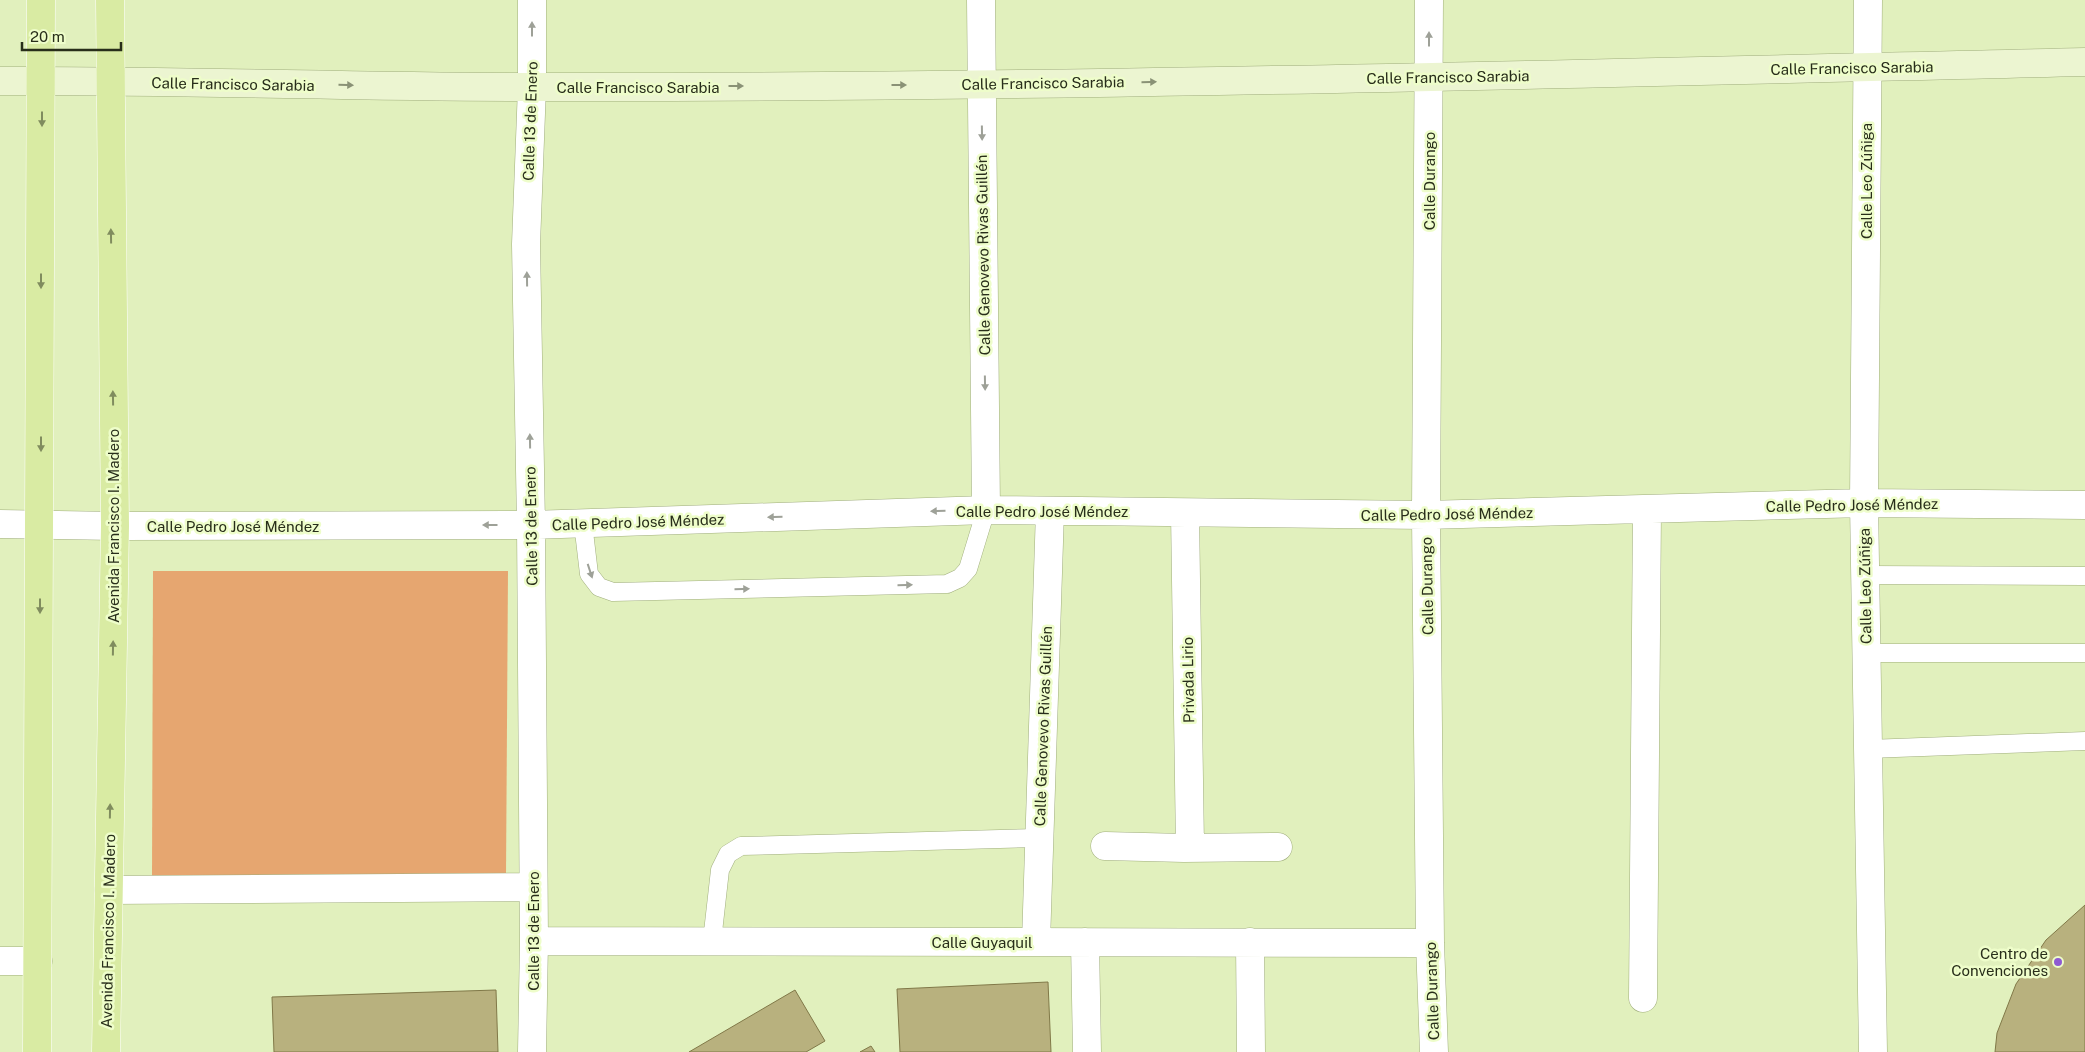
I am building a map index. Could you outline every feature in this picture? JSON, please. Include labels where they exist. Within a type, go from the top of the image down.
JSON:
[{"type":"main road","points":[[37,1052],[42,0]]},
{"type":"main road","name":"Avenida Francisco I. Madero","points":[[106,1052],[115,526],[110,0]]},
{"type":"main road","name":"Calle Francisco Sarabia","points":[[0,81],[532,87],[981,84],[1430,78],[2085,62]]},
{"type":"street","name":"Calle 13 de Enero","points":[[532,0],[532,87],[526,244],[531,525],[534,888],[532,1052]]},
{"type":"street","name":"Calle Genovevo Rivas Guillén","points":[[981,0],[986,510]]},
{"type":"street","name":"Calle Durango","points":[[1429,0],[1426,516],[1430,943],[1434,1052]]},
{"type":"street","name":"Calle Leo Zúñiga","points":[[1868,0],[1864,503],[1873,1052]]},
{"type":"street","name":"Calle Pedro José Méndez","points":[[0,524],[115,526],[531,525],[986,510],[1426,516],[1864,503],[2085,505]]},
{"type":"street","points":[[1643,998],[1647,510]]},
{"type":"street","name":"Calle Genovevo Rivas Guillén","points":[[1036,942],[1050,511]]},
{"type":"street","name":"Privada Lirio","points":[[1185,513],[1190,847]]},
{"type":"street","points":[[1105,846],[1278,847]]},
{"type":"street","points":[[109,890],[534,888]]},
{"type":"street","name":"Calle Guyaquil","points":[[534,941],[1430,943]]},
{"type":"street","points":[[1085,942],[1087,1052]]},
{"type":"street","points":[[1250,942],[1251,1052]]},
{"type":"street","points":[[0,960],[38,961]]},
{"type":"lane","points":[[583,523],[589,574],[599,587],[613,592],[947,584],[960,578],[968,569],[986,510]]},
{"type":"lane","points":[[1866,575],[2085,576]]},
{"type":"lane","points":[[1866,654],[2085,653]]},
{"type":"lane","points":[[1868,749],[2085,741]]},
{"type":"lane","points":[[712,941],[720,870],[728,854],[742,846],[1039,838]]},
{"type":"shaded area","points":[[153,571],[508,571],[506,876],[152,876]]},
{"type":"building","name":"Centro de Convenciones","points":[[2085,905],[2085,1052],[1995,1052],[1997,1033],[2016,984],[2046,940]]},
{"type":"building","points":[[1048,982],[1051,1052],[900,1052],[897,989]]},
{"type":"building","points":[[496,990],[498,1052],[274,1052],[272,997]]},
{"type":"building","points":[[795,990],[825,1041],[806,1052],[689,1052]]},
{"type":"building","points":[[871,1046],[875,1052],[860,1052]]},
{"type":"place","name":"Centro de Convenciones","points":[[2058,962]]}]
